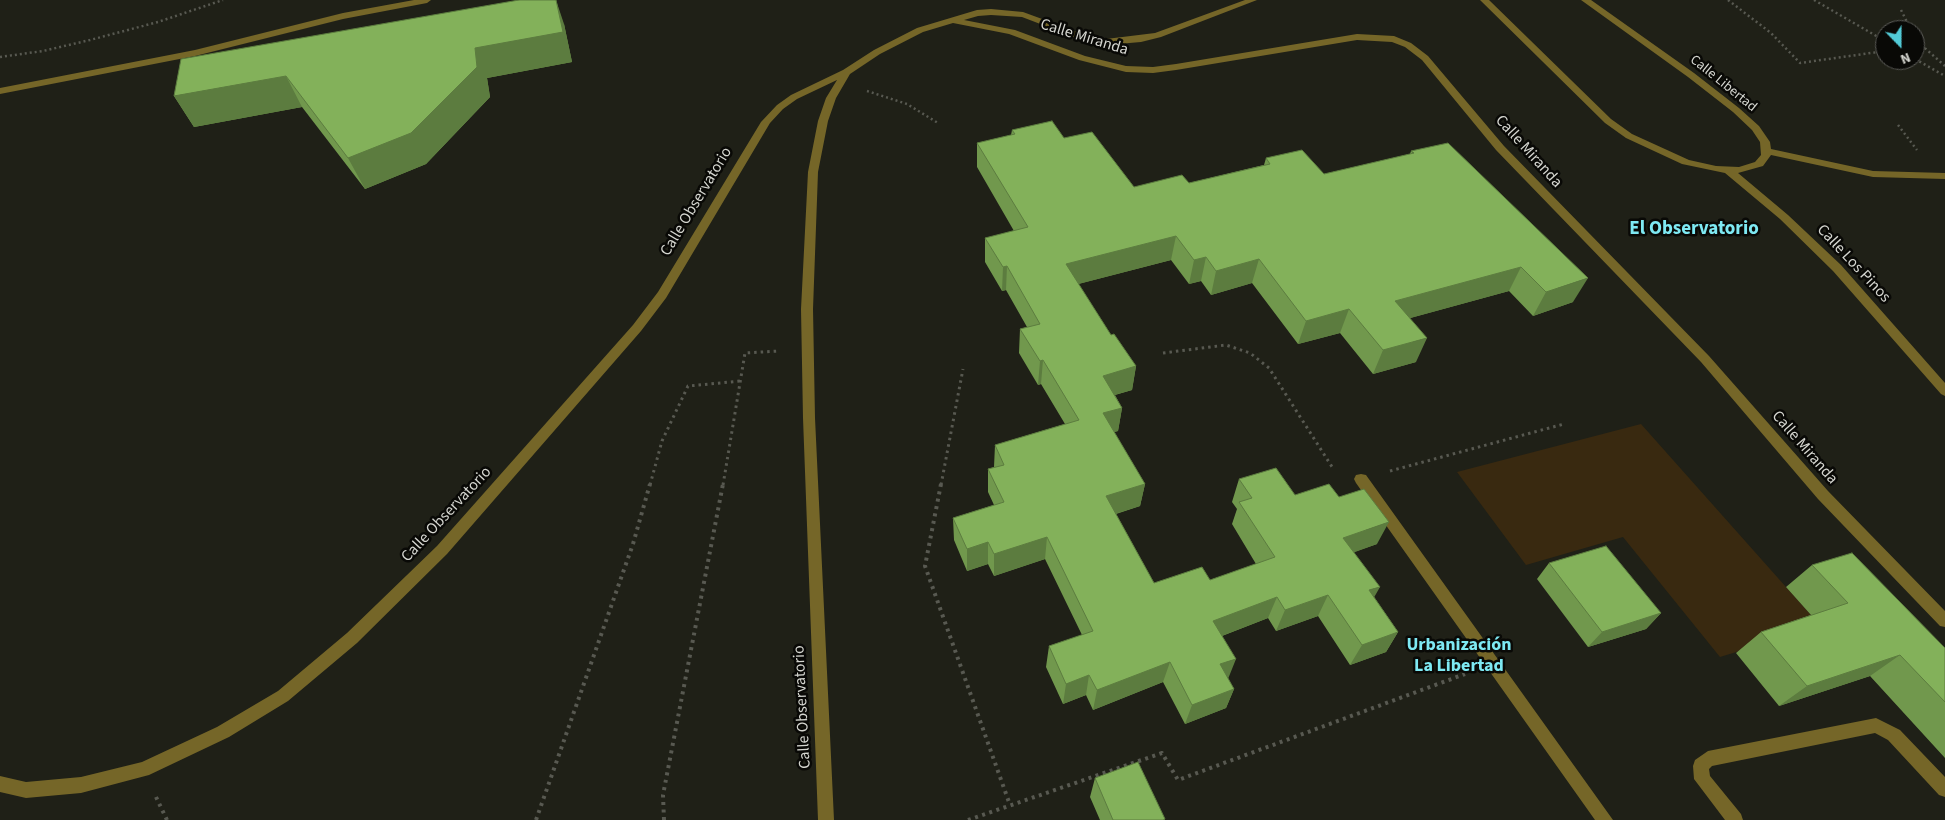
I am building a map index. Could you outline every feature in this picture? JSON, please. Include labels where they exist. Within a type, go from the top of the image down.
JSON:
[{"type":"street","points":[[0,91],[168,59],[343,16],[427,0]]},
{"type":"street","points":[[843,77],[897,41],[927,27],[977,13],[1008,12],[1022,15],[1093,41],[1123,41],[1158,35],[1253,0]]},
{"type":"street","points":[[1484,0],[1608,121],[1629,136],[1686,162],[1728,170],[1739,170],[1759,164],[1766,155],[1765,151],[1873,174],[1945,176]]},
{"type":"street","name":"Calle Libertad","points":[[1586,0],[1639,37],[1736,110],[1756,128],[1765,142],[1765,151]]},
{"type":"street","name":"Calle Miranda","points":[[951,21],[1004,30],[1082,58],[1126,69],[1153,70],[1185,66],[1357,37],[1394,39],[1408,45],[1424,58],[1500,148],[1620,274],[1705,359],[1823,494],[1945,621]]},
{"type":"street","name":"Calle Observatorio","points":[[826,820],[807,309],[813,172],[823,121],[831,98],[843,77]]},
{"type":"street","name":"Calle Observatorio","points":[[0,784],[26,790],[82,785],[143,770],[224,732],[282,696],[331,656],[442,550],[637,328],[662,295],[766,122],[780,107],[794,97],[843,77]]},
{"type":"street","name":"Calle Los Pinos","points":[[1728,170],[1784,217],[1837,268],[1941,380],[1945,391]]},
{"type":"street","points":[[1361,479],[1606,820]]},
{"type":"street","points":[[1735,820],[1702,779],[1701,766],[1708,759],[1876,725],[1894,735],[1945,789]]},
{"type":"path","points":[[0,57],[43,51],[90,40],[158,22],[222,0]]},
{"type":"path","points":[[1728,0],[1771,33],[1800,63],[1875,52]]},
{"type":"path","points":[[1814,0],[1875,35]]},
{"type":"path","points":[[1901,10],[1906,20]]},
{"type":"path","points":[[1925,48],[1945,66]]},
{"type":"path","points":[[1925,65],[1945,76]]},
{"type":"path","points":[[843,77],[907,104],[938,122]]},
{"type":"path","points":[[1163,353],[1226,345],[1250,353],[1269,368],[1336,473],[1361,479],[1564,424]]},
{"type":"path","points":[[664,820],[663,795],[745,353],[808,348]]},
{"type":"path","points":[[963,369],[925,566],[1010,805]]},
{"type":"path","points":[[536,820],[633,544],[662,441],[688,386],[741,381]]},
{"type":"path","points":[[968,820],[1162,752],[1178,780],[1494,664]]},
{"type":"shaded area","points":[[1641,424],[1821,626],[1720,657],[1623,537],[1526,565],[1457,472]]},
{"type":"building","points":[[519,0],[556,0],[563,32],[475,48],[477,67],[411,133],[348,158],[286,76],[174,96],[181,59]]},
{"type":"building","points":[[1052,121],[1064,138],[1092,132],[1134,187],[1182,175],[1189,183],[1270,164],[1266,158],[1302,150],[1324,174],[1448,143],[1588,278],[1546,292],[1521,267],[1395,301],[1427,338],[1383,350],[1349,309],[1306,321],[1259,259],[1216,271],[1206,257],[1194,260],[1176,236],[1066,264],[1111,335],[1114,334],[1136,366],[1103,376],[1122,408],[1103,413],[1145,484],[1106,496],[1154,583],[1202,567],[1210,580],[1275,557],[1239,502],[1252,498],[1239,479],[1276,468],[1295,495],[1329,484],[1339,497],[1364,489],[1389,522],[1343,538],[1380,587],[1369,590],[1398,632],[1362,645],[1328,595],[1285,610],[1277,597],[1213,621],[1236,659],[1220,664],[1234,689],[1192,705],[1170,662],[1097,690],[1089,675],[1066,684],[1049,646],[1093,631],[1047,537],[994,554],[988,542],[967,549],[953,518],[1004,502],[988,469],[1004,465],[995,445],[1079,420],[1043,360],[1040,361],[1020,329],[1040,324],[1007,266],[1003,267],[985,238],[1028,227],[977,143],[1015,134],[1012,130]]},
{"type":"building","points":[[1606,546],[1661,613],[1602,632],[1549,563]]},
{"type":"building","points":[[1852,553],[1945,648],[1945,702],[1900,655],[1807,686],[1761,632],[1848,603],[1812,565]]},
{"type":"building","points":[[1138,762],[1165,819],[1113,820],[1095,778]]},
{"type":"district","name":"El Observatorio","points":[[1694,230]]},
{"type":"district","name":"Urbanización La Libertad","points":[[1459,656]]}]
